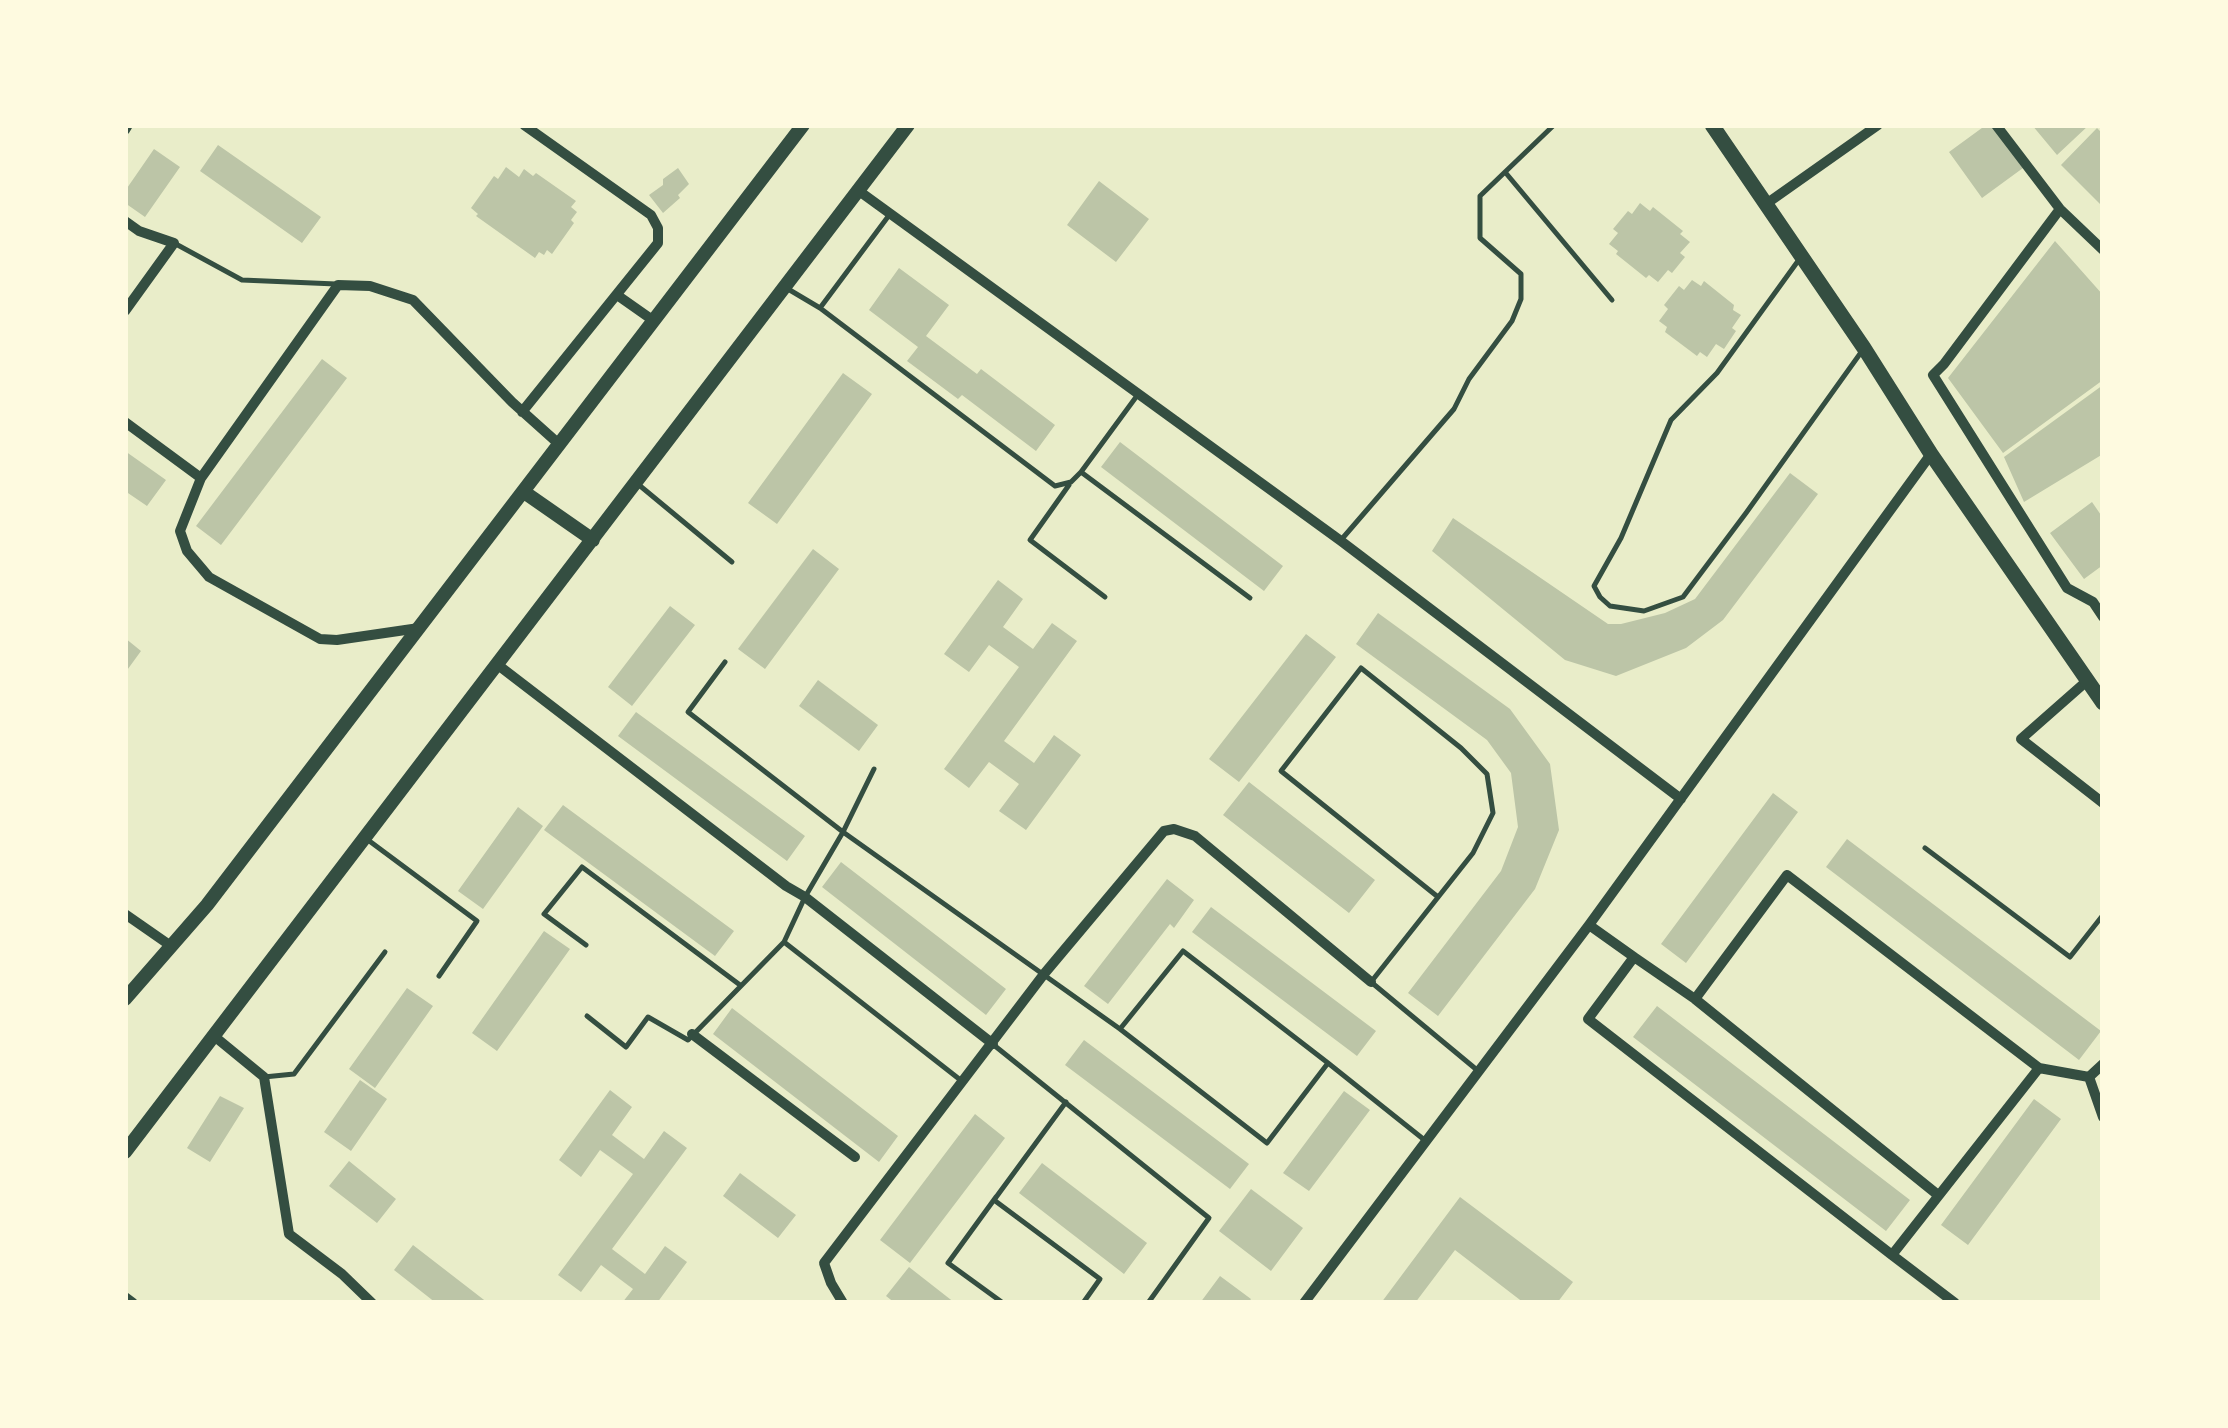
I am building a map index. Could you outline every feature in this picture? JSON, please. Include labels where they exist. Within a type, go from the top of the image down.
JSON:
[{"type":"main road","points":[[1712,125],[2103,703]]},
{"type":"street","points":[[522,412],[658,243],[658,228],[651,215],[524,125]]},
{"type":"street","points":[[125,1000],[219,889],[803,125]]},
{"type":"street","points":[[125,1152],[908,125]]},
{"type":"street","points":[[1766,204],[1878,125]]},
{"type":"street","points":[[1996,125],[2060,208],[2103,250]]},
{"type":"street","points":[[859,191],[1341,541],[1680,799]]},
{"type":"street","points":[[2060,208],[1932,375],[2067,588],[2098,599],[2103,617]]},
{"type":"street","points":[[125,220],[139,231],[174,243],[125,310]]},
{"type":"street","points":[[420,628],[320,639],[209,577],[187,551],[180,531],[201,478],[338,284],[370,286],[413,300],[522,412],[560,444]]},
{"type":"street","points":[[617,294],[654,321]]},
{"type":"street","points":[[125,422],[201,478]]},
{"type":"street","points":[[1304,1303],[1480,1072],[1932,454]]},
{"type":"street","points":[[524,492],[593,540]]},
{"type":"street","points":[[498,665],[993,1044]]},
{"type":"street","points":[[2088,680],[2021,739],[2103,803]]},
{"type":"street","points":[[843,1303],[824,1263],[884,1179],[1044,974],[1164,831],[1174,829],[1196,836],[1371,982]]},
{"type":"street","points":[[1695,998],[1788,875],[2040,1068],[2089,1077]]},
{"type":"street","points":[[125,914],[171,946]]},
{"type":"street","points":[[1588,925],[1695,998],[1938,1196]]},
{"type":"street","points":[[1634,957],[1588,1019],[1955,1303]]},
{"type":"street","points":[[692,1034],[855,1156]]},
{"type":"street","points":[[214,1036],[264,1077],[289,1234],[342,1274],[372,1303]]},
{"type":"street","points":[[2089,1077],[2103,1064]]},
{"type":"street","points":[[1892,1255],[2040,1068]]},
{"type":"street","points":[[2089,1077],[2103,1117]]},
{"type":"street","points":[[125,1297],[132,1303]]},
{"type":"lane","points":[[1341,541],[1454,409],[1469,379],[1512,322],[1520,299],[1521,274],[1480,238],[1480,196],[1554,125]]},
{"type":"lane","points":[[1505,172],[1612,300]]},
{"type":"lane","points":[[820,308],[890,214]]},
{"type":"lane","points":[[174,243],[242,280],[338,284]]},
{"type":"lane","points":[[1800,258],[1717,374],[1671,420],[1621,538],[1594,586],[1600,597],[1610,606],[1644,611],[1682,597],[1864,348]]},
{"type":"lane","points":[[786,287],[820,308],[1055,486],[1070,482]]},
{"type":"lane","points":[[1105,598],[1030,540],[1139,392]]},
{"type":"lane","points":[[1080,472],[1250,598]]},
{"type":"lane","points":[[637,483],[732,562]]},
{"type":"lane","points":[[724,662],[688,712],[843,832],[1044,974],[1267,1143],[1328,1063]]},
{"type":"lane","points":[[1438,898],[1281,770],[1361,668],[1461,748],[1487,774],[1493,813],[1472,853],[1438,898],[1371,982],[1480,1072]]},
{"type":"lane","points":[[587,1016],[626,1046],[648,1017],[688,1040],[784,942],[874,769]]},
{"type":"lane","points":[[365,838],[477,921],[439,976]]},
{"type":"lane","points":[[1925,848],[2070,957],[2103,915]]},
{"type":"lane","points":[[586,944],[544,914],[582,867],[740,985]]},
{"type":"lane","points":[[784,942],[962,1082]]},
{"type":"lane","points":[[1120,1030],[1183,950],[1427,1142]]},
{"type":"lane","points":[[264,1077],[294,1074],[386,952]]},
{"type":"lane","points":[[993,1044],[1209,1218],[1148,1303]]},
{"type":"lane","points":[[1002,1303],[948,1262],[1066,1102]]},
{"type":"lane","points":[[1066,1102],[994,1200],[1100,1279],[1083,1303]]},
{"type":"building","points":[[1986,125],[1992,125],[2023,168],[1982,198],[1949,152]]},
{"type":"building","points":[[2032,125],[2089,125],[2057,155]]},
{"type":"building","points":[[2097,128],[2103,134],[2101,205],[2061,165]]},
{"type":"building","points":[[218,145],[321,217],[302,243],[200,171]]},
{"type":"building","points":[[154,149],[180,167],[145,217],[125,203],[125,191]]},
{"type":"building","points":[[506,167],[519,177],[524,169],[533,176],[536,173],[576,201],[571,207],[577,212],[571,220],[574,223],[552,254],[547,250],[535,258],[476,216],[471,208],[494,176],[498,179]]},
{"type":"building","points":[[678,168],[689,184],[663,213],[649,195]]},
{"type":"building","points":[[1099,181],[1149,219],[1116,262],[1067,225]]},
{"type":"building","points":[[1640,203],[1650,211],[1653,207],[1683,231],[1680,234],[1690,242],[1680,253],[1685,257],[1658,282],[1649,275],[1646,278],[1609,244],[1618,233],[1613,229]]},
{"type":"building","points":[[2055,241],[2103,295],[2103,380],[2003,453],[1948,378]]},
{"type":"building","points":[[899,268],[949,305],[926,336],[977,374],[981,369],[1055,425],[1036,451],[962,395],[958,399],[907,361],[918,347],[869,310]]},
{"type":"building","points":[[1692,280],[1701,286],[1704,281],[1741,315],[1724,349],[1716,344],[1707,357],[1700,352],[1697,356],[1665,332],[1667,327],[1659,321],[1668,309],[1664,305],[1679,286],[1684,290]]},
{"type":"building","points":[[322,359],[347,378],[221,545],[196,526]]},
{"type":"building","points":[[843,373],[872,394],[777,524],[748,503]]},
{"type":"building","points":[[2103,385],[2103,454],[2024,502],[2004,457]]},
{"type":"building","points":[[1120,442],[1283,566],[1264,591],[1101,467]]},
{"type":"building","points":[[125,451],[166,480],[147,506],[125,491]]},
{"type":"building","points":[[1790,473],[1818,494],[1723,620],[1686,648],[1616,676],[1565,660],[1432,551],[1453,518],[1608,624],[1621,624],[1665,613],[1695,599]]},
{"type":"building","points":[[2092,502],[2103,518],[2103,565],[2084,579],[2050,533]]},
{"type":"building","points":[[813,549],[839,569],[765,669],[738,649]]},
{"type":"building","points":[[998,580],[1023,599],[1003,627],[1033,649],[1052,623],[1077,641],[1004,741],[1034,763],[1054,735],[1081,755],[1026,830],[999,811],[1019,784],[989,762],[969,788],[944,769],[1019,667],[989,645],[969,672],[944,654]]},
{"type":"building","points":[[670,606],[695,625],[632,706],[608,687]]},
{"type":"building","points":[[1378,613],[1510,709],[1550,764],[1559,830],[1535,889],[1438,1016],[1408,993],[1501,871],[1518,827],[1511,773],[1487,740],[1356,644]]},
{"type":"building","points":[[1306,634],[1336,657],[1239,782],[1209,759]]},
{"type":"building","points":[[125,638],[141,651],[125,673]]},
{"type":"building","points":[[818,680],[878,725],[859,751],[799,706]]},
{"type":"building","points":[[636,712],[805,836],[787,861],[618,736]]},
{"type":"building","points":[[1249,782],[1375,880],[1349,913],[1223,815]]},
{"type":"building","points":[[1773,793],[1798,812],[1686,963],[1661,944]]},
{"type":"building","points":[[563,805],[734,931],[715,956],[544,830]]},
{"type":"building","points":[[518,807],[543,826],[483,909],[458,891]]},
{"type":"building","points":[[1847,839],[2101,1031],[2079,1060],[1826,867]]},
{"type":"building","points":[[841,862],[1006,989],[986,1015],[822,887]]},
{"type":"building","points":[[1167,879],[1194,900],[1174,928],[1170,924],[1108,1004],[1084,986]]},
{"type":"building","points":[[1211,907],[1376,1031],[1357,1056],[1192,932]]},
{"type":"building","points":[[544,931],[570,949],[497,1051],[472,1033]]},
{"type":"building","points":[[407,988],[433,1006],[375,1088],[349,1069]]},
{"type":"building","points":[[1657,1006],[1910,1200],[1886,1231],[1633,1037]]},
{"type":"building","points":[[732,1008],[898,1136],[879,1162],[713,1034]]},
{"type":"building","points":[[1084,1040],[1249,1164],[1230,1189],[1065,1065]]},
{"type":"building","points":[[360,1080],[387,1099],[351,1151],[324,1132]]},
{"type":"building","points":[[610,1090],[632,1107],[612,1135],[644,1159],[664,1131],[687,1148],[612,1249],[645,1274],[665,1246],[687,1262],[657,1303],[622,1303],[633,1289],[601,1265],[581,1292],[558,1275],[633,1174],[600,1150],[581,1177],[559,1160]]},
{"type":"building","points":[[1344,1091],[1370,1110],[1309,1191],[1283,1173]]},
{"type":"building","points":[[220,1096],[244,1108],[210,1162],[187,1148]]},
{"type":"building","points":[[2034,1099],[2061,1119],[1968,1245],[1941,1225]]},
{"type":"building","points":[[975,1114],[1005,1138],[910,1263],[880,1240]]},
{"type":"building","points":[[349,1161],[396,1199],[377,1223],[329,1186]]},
{"type":"building","points":[[1042,1163],[1147,1243],[1124,1274],[1019,1193]]},
{"type":"building","points":[[740,1173],[796,1215],[778,1238],[723,1196]]},
{"type":"building","points":[[1251,1189],[1303,1228],[1271,1271],[1219,1231]]},
{"type":"building","points":[[1460,1197],[1573,1282],[1557,1303],[1524,1303],[1455,1250],[1415,1303],[1381,1303]]},
{"type":"building","points":[[413,1245],[488,1303],[436,1303],[394,1270]]},
{"type":"building","points":[[909,1267],[955,1303],[895,1303],[886,1296]]},
{"type":"building","points":[[1220,1276],[1251,1299],[1248,1303],[1200,1303]]}]
